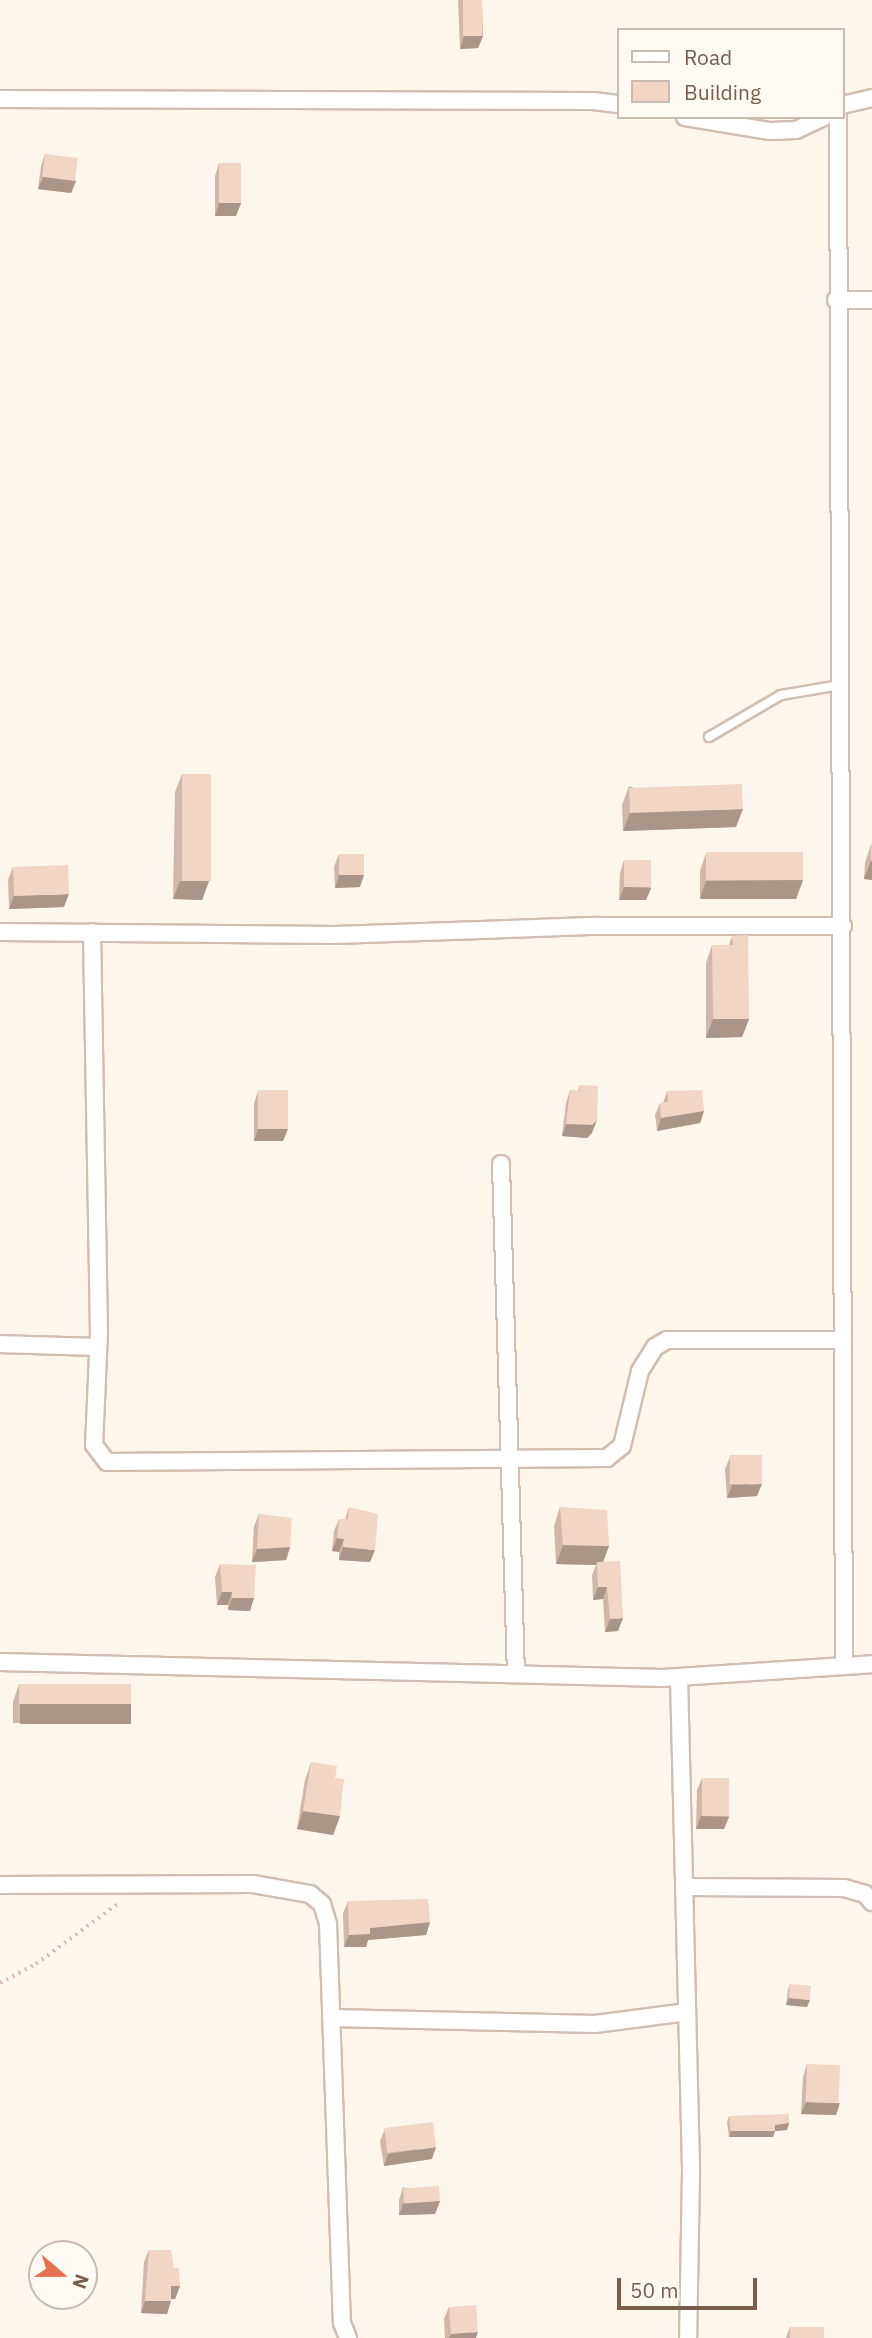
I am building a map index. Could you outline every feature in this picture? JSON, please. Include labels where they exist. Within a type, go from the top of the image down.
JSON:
[{"type":"street","points":[[844,105],[872,98]]},
{"type":"street","points":[[0,99],[593,101],[616,104]]},
{"type":"street","points":[[697,119],[769,131],[796,130],[820,119]]},
{"type":"street","points":[[838,119],[836,300],[843,926],[844,1664]]},
{"type":"street","points":[[836,300],[872,300]]},
{"type":"street","points":[[0,932],[335,935],[597,926],[843,926]]},
{"type":"street","points":[[92,932],[98,1347],[94,1445],[107,1462],[509,1462],[614,1454],[622,1446],[640,1371],[655,1347],[667,1340],[842,1340]]},
{"type":"street","points":[[501,1164],[516,1674]]},
{"type":"street","points":[[0,1344],[98,1347]]},
{"type":"street","points":[[0,1662],[679,1678],[872,1664]]},
{"type":"street","points":[[679,1678],[687,2012],[688,2338]]},
{"type":"street","points":[[0,1885],[253,1884],[310,1894],[322,1904],[328,1924],[342,2323],[348,2338]]},
{"type":"street","points":[[684,1887],[844,1888],[865,1894],[872,1902]]},
{"type":"street","points":[[331,2018],[595,2024],[687,2012]]},
{"type":"lane","points":[[709,737],[781,695],[840,685]]},
{"type":"path","points":[[0,1983],[36,1964],[145,1884]]},
{"type":"building","points":[[463,0],[482,0],[482,36],[463,36]]},
{"type":"building","points":[[45,154],[78,158],[75,181],[42,177]]},
{"type":"building","points":[[219,163],[241,163],[241,203],[219,203]]},
{"type":"building","points":[[182,774],[211,774],[211,881],[182,881]]},
{"type":"building","points":[[742,784],[743,809],[630,813],[629,788]]},
{"type":"building","points":[[706,852],[803,852],[803,880],[706,880]]},
{"type":"building","points":[[339,854],[364,854],[364,875],[339,875]]},
{"type":"building","points":[[624,860],[651,860],[651,887],[624,887]]},
{"type":"building","points":[[68,865],[69,894],[14,896],[13,867]]},
{"type":"building","points":[[748,935],[749,1019],[713,1019],[712,945],[733,945],[732,936]]},
{"type":"building","points":[[580,1085],[598,1086],[597,1120],[592,1125],[566,1124],[570,1090],[580,1091]]},
{"type":"building","points":[[258,1090],[288,1090],[288,1129],[258,1129]]},
{"type":"building","points":[[702,1090],[704,1111],[661,1118],[660,1103],[668,1102],[667,1091]]},
{"type":"building","points":[[730,1455],[762,1455],[762,1484],[730,1484]]},
{"type":"building","points":[[349,1507],[378,1514],[375,1550],[343,1547],[344,1539],[337,1538],[339,1519],[348,1519]]},
{"type":"building","points":[[560,1507],[607,1510],[609,1546],[563,1545]]},
{"type":"building","points":[[259,1514],[292,1518],[290,1547],[257,1549]]},
{"type":"building","points":[[620,1561],[623,1618],[610,1619],[607,1587],[598,1587],[597,1562]]},
{"type":"building","points":[[220,1564],[256,1565],[254,1598],[232,1598],[232,1592],[222,1592]]},
{"type":"building","points":[[19,1684],[131,1684],[131,1704],[19,1704]]},
{"type":"building","points":[[311,1762],[337,1766],[335,1778],[344,1779],[340,1816],[303,1811]]},
{"type":"building","points":[[702,1778],[729,1778],[729,1816],[702,1816]]},
{"type":"building","points":[[428,1899],[430,1922],[370,1928],[370,1934],[349,1935],[348,1901]]},
{"type":"building","points":[[790,1984],[811,1986],[810,2000],[789,1998]]},
{"type":"building","points":[[807,2064],[840,2065],[839,2103],[806,2102]]},
{"type":"building","points":[[789,2114],[789,2123],[775,2125],[775,2131],[731,2131],[729,2116]]},
{"type":"building","points":[[433,2122],[436,2147],[387,2153],[384,2128]]},
{"type":"building","points":[[439,2186],[440,2201],[404,2203],[403,2189]]},
{"type":"building","points":[[149,2250],[171,2250],[174,2268],[179,2268],[180,2286],[171,2286],[171,2301],[145,2301]]},
{"type":"building","points":[[476,2305],[478,2332],[451,2334],[449,2307]]},
{"type":"building","points":[[790,2327],[824,2327],[824,2338],[790,2338]]}]
